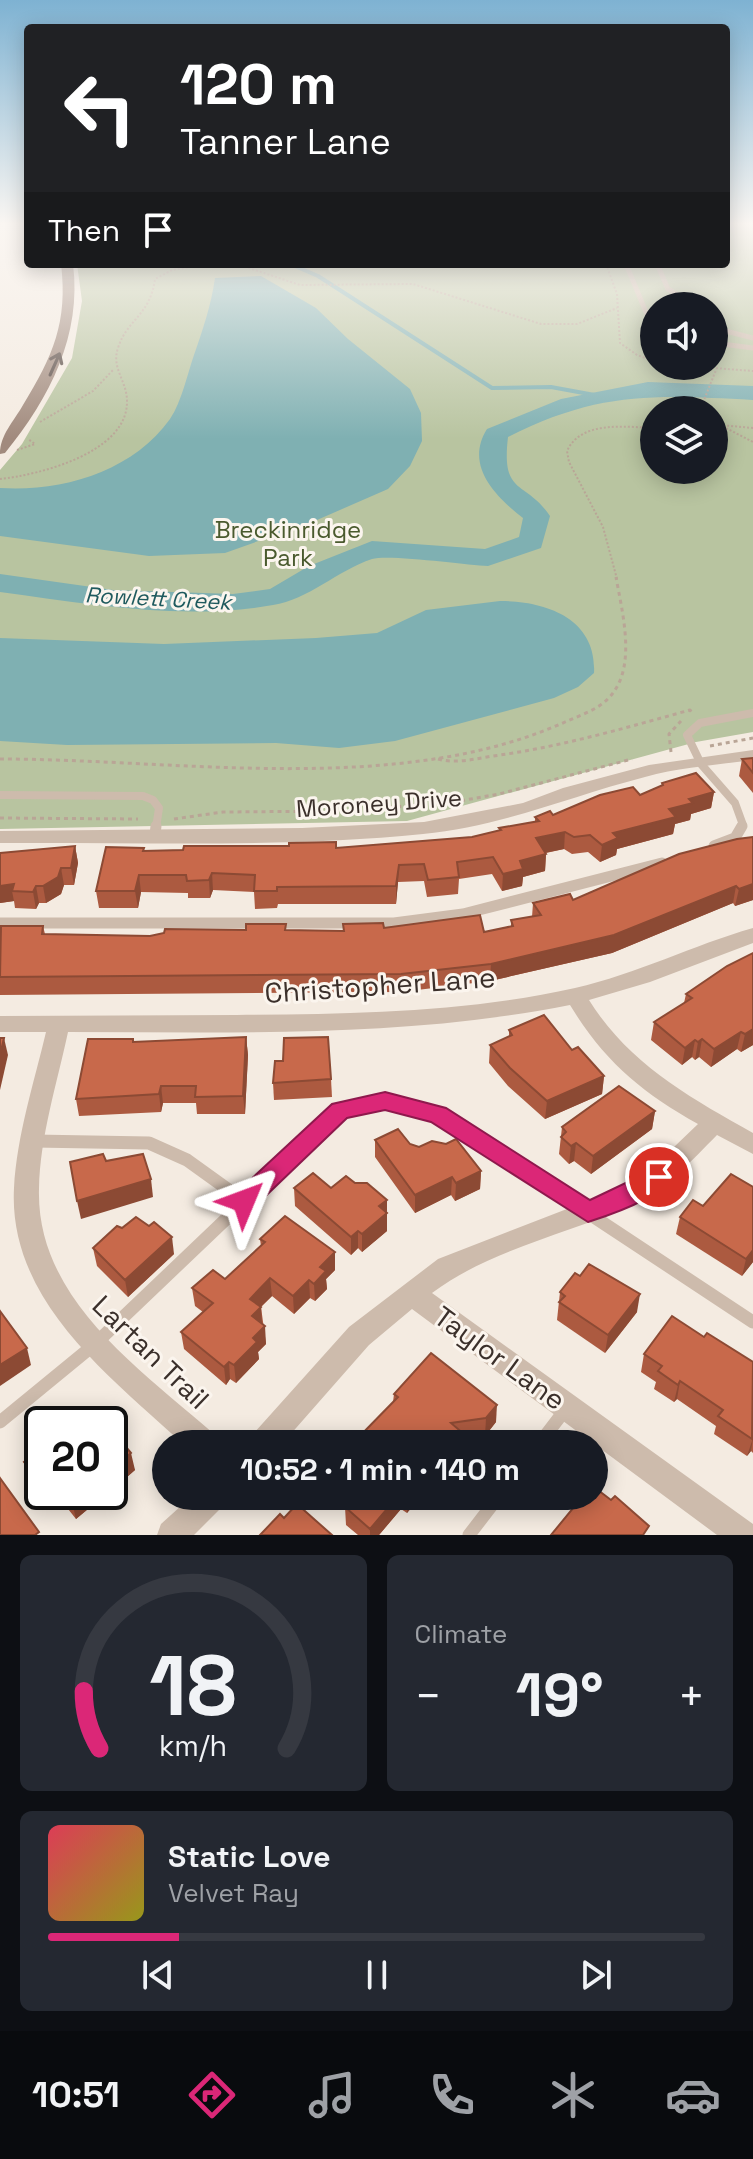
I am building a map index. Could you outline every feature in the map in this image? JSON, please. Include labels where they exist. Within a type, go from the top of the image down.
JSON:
[{"type":"main road","points":[[0,450],[21,434],[62,349],[69,314],[68,296]]},
{"type":"street","name":"Moroney Drive","points":[[0,837],[157,827],[343,833],[424,828],[529,807],[569,792],[697,757],[753,755]]},
{"type":"street","name":"Christopher Lane","points":[[0,1024],[395,1020],[484,1011],[575,996],[679,965],[753,935]]},
{"type":"street","points":[[575,996],[605,1042],[635,1071],[672,1097],[753,1144]]},
{"type":"street","name":"Lartan Trail","points":[[59,1024],[34,1141],[27,1210],[35,1251],[51,1291],[78,1328],[189,1430]]},
{"type":"street","points":[[275,1430],[359,1336],[447,1267],[625,1197],[659,1177],[715,1122]]},
{"type":"street","name":"Taylor Lane","points":[[412,1294],[742,1535]]},
{"type":"street","points":[[172,1535],[198,1510]]},
{"type":"lane","points":[[728,332],[753,338]]},
{"type":"lane","points":[[728,345],[753,348]]},
{"type":"lane","points":[[697,853],[735,838],[743,825],[735,803],[697,757],[687,735],[700,723],[753,713]]},
{"type":"lane","points":[[0,795],[143,796],[153,800],[159,808],[157,827]]},
{"type":"lane","points":[[0,923],[394,923],[463,914],[667,862]]},
{"type":"lane","points":[[0,1422],[95,1344],[340,1111],[385,1101],[437,1114],[753,1322]]},
{"type":"lane","points":[[34,1141],[149,1143],[163,1147],[244,1201]]},
{"type":"lane","points":[[550,1430],[568,1407]]},
{"type":"lane","points":[[469,1535],[488,1510]]},
{"type":"path","points":[[0,479],[50,472],[69,465],[101,444],[124,417],[127,404],[115,368],[120,342],[150,303],[152,296]]},
{"type":"path","points":[[450,296],[554,325],[587,322],[617,308]]},
{"type":"path","points":[[617,296],[615,329],[621,346],[640,357]]},
{"type":"path","points":[[35,425],[93,391],[115,368]]},
{"type":"path","points":[[728,370],[753,371]]},
{"type":"path","points":[[728,426],[753,428]]},
{"type":"path","points":[[0,760],[134,759],[312,767],[436,758],[476,753],[552,731],[607,703],[624,674],[624,645],[610,545],[596,511],[567,459],[569,444],[593,430],[640,428]]},
{"type":"path","points":[[728,429],[753,442]]},
{"type":"path","points":[[436,758],[450,762],[518,753],[602,735],[690,710],[694,715],[677,724],[669,734],[670,752],[697,757],[753,738]]},
{"type":"path","points":[[0,818],[157,827],[214,812],[312,812],[453,802],[497,794],[602,764],[642,757]]},
{"type":"green space","name":"Breckinridge Park","points":[[81,296],[640,296],[640,380],[728,380],[728,296],[753,296],[753,732],[696,742],[407,821],[0,829],[0,470],[22,444],[72,358]]},
{"type":"water","points":[[295,296],[316,308],[348,339],[410,389],[421,413],[422,441],[410,466],[388,489],[317,520],[225,553],[149,556],[0,536],[0,488],[47,486],[94,475],[136,453],[170,419],[181,396],[211,298]]},
{"type":"water","points":[[500,601],[551,610],[578,626],[593,654],[594,673],[578,687],[554,698],[395,741],[339,748],[276,743],[67,745],[0,741],[0,638],[164,644],[316,638],[377,633],[426,610]]},
{"type":"building","points":[[753,758],[753,773],[742,759]]},
{"type":"building","points":[[696,773],[714,792],[689,799],[693,803],[669,809],[676,817],[613,833],[618,838],[602,845],[590,835],[574,837],[565,832],[536,838],[546,854],[520,861],[523,869],[503,874],[493,857],[457,862],[459,877],[428,880],[424,864],[399,865],[396,886],[277,887],[277,891],[254,891],[255,875],[212,873],[209,880],[187,881],[186,875],[139,875],[135,891],[96,891],[106,847],[144,848],[143,851],[183,850],[184,846],[289,846],[289,843],[336,842],[336,848],[472,837],[501,830],[499,828],[539,821],[535,817],[550,811],[553,815],[600,795],[633,787],[640,795],[662,783]]},
{"type":"building","points":[[753,837],[753,884],[739,889],[736,886],[614,935],[491,964],[401,974],[0,977],[1,926],[43,926],[42,934],[150,936],[164,933],[165,929],[246,930],[246,924],[286,924],[285,930],[344,931],[343,924],[383,923],[384,928],[480,915],[484,932],[513,926],[511,920],[541,915],[533,903],[570,894],[573,900],[679,854]]},
{"type":"building","points":[[75,846],[71,868],[61,868],[58,877],[43,886],[36,886],[33,892],[12,891],[14,884],[0,886],[0,853]]},
{"type":"building","points":[[753,953],[753,1029],[745,1034],[741,1032],[714,1049],[702,1039],[685,1048],[654,1022],[692,998],[686,994],[727,966]]},
{"type":"building","points":[[544,1015],[572,1050],[578,1047],[604,1076],[547,1101],[490,1045],[512,1035],[509,1030]]},
{"type":"building","points":[[246,1037],[243,1096],[195,1097],[196,1086],[161,1086],[159,1094],[76,1099],[88,1039],[133,1039],[133,1042]]},
{"type":"building","points":[[328,1037],[331,1079],[273,1083],[275,1061],[283,1061],[284,1038]]},
{"type":"building","points":[[619,1086],[655,1111],[593,1156],[576,1143],[571,1146],[561,1137],[566,1132],[562,1127]]},
{"type":"building","points":[[398,1129],[410,1144],[419,1147],[432,1141],[446,1144],[456,1139],[481,1171],[456,1183],[452,1177],[415,1195],[375,1140]]},
{"type":"building","points":[[103,1154],[106,1161],[143,1154],[151,1179],[77,1201],[70,1162]]},
{"type":"building","points":[[313,1173],[331,1188],[346,1176],[355,1183],[367,1183],[387,1200],[379,1206],[387,1213],[362,1234],[358,1231],[351,1237],[294,1188]]},
{"type":"building","points":[[731,1174],[753,1187],[753,1250],[746,1259],[680,1217],[693,1200],[703,1206]]},
{"type":"building","points":[[285,1216],[335,1252],[320,1267],[326,1271],[314,1284],[309,1280],[293,1296],[270,1278],[250,1299],[261,1307],[252,1316],[265,1326],[253,1338],[257,1342],[234,1365],[229,1362],[224,1367],[181,1332],[213,1303],[192,1288],[213,1270],[225,1279],[265,1242],[260,1239]]},
{"type":"building","points":[[136,1217],[149,1226],[154,1222],[172,1237],[125,1280],[93,1248],[117,1226],[122,1228]]},
{"type":"building","points":[[589,1264],[640,1294],[608,1335],[559,1302],[565,1296],[560,1292],[575,1273],[580,1276]]},
{"type":"building","points":[[0,1311],[27,1348],[0,1365]]},
{"type":"building","points":[[672,1316],[704,1337],[707,1333],[753,1362],[752,1439],[718,1416],[723,1410],[680,1381],[678,1385],[658,1371],[662,1366],[644,1354]]},
{"type":"building","points":[[431,1353],[497,1405],[486,1418],[451,1423],[459,1430],[366,1430],[398,1397],[394,1394]]},
{"type":"building","points":[[0,1478],[39,1532],[35,1535],[0,1535]]},
{"type":"building","points":[[615,1496],[649,1526],[643,1535],[551,1535],[572,1510],[608,1510],[608,1498],[611,1500]]},
{"type":"building","points":[[291,1510],[304,1510],[332,1535],[260,1535],[280,1514],[284,1518]]},
{"type":"building","points":[[348,1510],[386,1510],[370,1529]]},
{"type":"waterway","points":[[349,296],[492,388],[551,387],[600,396]]},
{"type":"waterway","name":"Rowlett Creek","points":[[0,583],[113,599],[233,603],[278,596],[319,572],[372,549],[488,558],[531,542],[537,516],[500,483],[494,464],[496,434],[550,410],[608,394],[661,388],[753,393]]},
{"type":"route","points":[[244,1201],[340,1111],[385,1101],[437,1114],[588,1212],[625,1197],[659,1177]]}]
